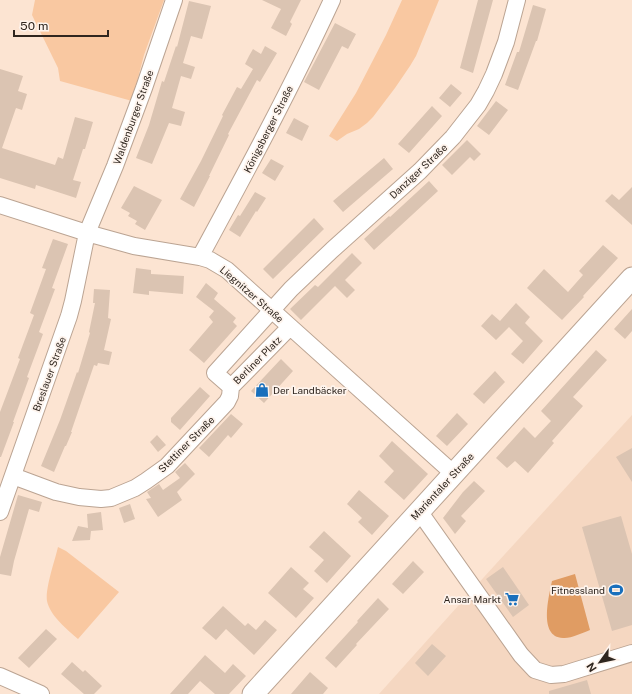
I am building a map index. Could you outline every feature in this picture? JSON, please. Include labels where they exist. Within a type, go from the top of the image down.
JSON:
[{"type":"main road","name":"Marientaler Straße","points":[[253,694],[632,278]]},
{"type":"street","name":"Waldenburger Straße","points":[[88,234],[142,95],[174,0]]},
{"type":"street","name":"Königsberger Straße","points":[[200,257],[249,167],[332,0]]},
{"type":"street","name":"Danziger Straße","points":[[271,310],[332,250],[420,170],[453,137],[478,105],[486,91],[506,42],[517,0]]},
{"type":"street","name":"Liegnitzer Straße","points":[[0,205],[88,234],[142,248],[200,257],[210,260],[227,270],[454,474]]},
{"type":"street","name":"Breslauer Straße","points":[[0,512],[69,316],[88,234]]},
{"type":"street","name":"Berliner Platz","points":[[271,310],[215,373],[231,387],[290,327]]},
{"type":"street","name":"Stettiner Straße","points":[[13,476],[56,492],[78,498],[101,499],[111,498],[122,494],[135,488],[168,466],[226,402],[230,396],[231,387]]},
{"type":"street","points":[[419,511],[521,655],[535,670],[551,675],[564,674],[632,653]]},
{"type":"street","points":[[0,676],[41,694]]},
{"type":"shaded area","points":[[35,0],[164,0],[144,55],[132,101],[60,81],[58,68],[32,15]]},
{"type":"shaded area","points":[[402,0],[439,0],[416,56],[395,88],[367,123],[337,141],[329,136],[356,93]]},
{"type":"shaded area","points":[[632,415],[632,694],[379,694],[484,577]]},
{"type":"shaded area","points":[[58,547],[66,551],[119,592],[78,639],[55,617],[47,601],[49,582]]},
{"type":"shaded area","points":[[575,574],[590,630],[573,637],[563,638],[555,636],[550,631],[547,615],[552,581]]},
{"type":"building","points":[[262,0],[301,0],[290,22],[292,24],[286,36],[271,28],[281,9]]},
{"type":"building","points":[[478,0],[493,0],[473,73],[460,68]]},
{"type":"building","points":[[189,1],[211,6],[202,39],[191,36],[183,63],[195,67],[191,79],[181,76],[172,108],[185,112],[181,126],[169,123],[152,164],[136,158],[149,125],[162,81],[164,82],[176,46],[177,47]]},
{"type":"building","points":[[533,5],[546,9],[537,41],[518,90],[505,85],[517,52],[519,52]]},
{"type":"building","points":[[335,23],[356,34],[348,49],[342,46],[319,90],[304,82]]},
{"type":"building","points":[[265,46],[277,53],[260,82],[257,80],[228,134],[229,135],[210,176],[194,207],[180,199],[201,161],[223,116],[222,115],[237,87],[241,89],[253,69],[245,64],[249,56],[253,49],[261,54]]},
{"type":"building","points":[[0,69],[23,76],[18,91],[27,94],[22,110],[16,108],[2,148],[55,165],[58,157],[63,159],[75,117],[93,122],[85,149],[83,149],[73,180],[81,182],[76,198],[36,185],[35,189],[0,178]]},
{"type":"building","points":[[451,84],[462,93],[450,107],[439,98]]},
{"type":"building","points":[[496,101],[508,110],[489,135],[477,126]]},
{"type":"building","points":[[432,106],[442,116],[409,153],[398,144]]},
{"type":"building","points":[[294,118],[309,126],[302,141],[286,133]]},
{"type":"building","points":[[467,140],[481,154],[474,161],[470,157],[452,175],[442,165]]},
{"type":"building","points":[[384,158],[393,169],[343,212],[333,201]]},
{"type":"building","points":[[271,159],[284,166],[275,181],[262,173]]},
{"type":"building","points":[[429,181],[438,191],[374,250],[364,239]]},
{"type":"building","points":[[134,186],[162,200],[145,230],[135,224],[137,221],[128,216],[130,213],[121,208]]},
{"type":"building","points":[[632,187],[632,225],[605,201],[612,194],[619,200]]},
{"type":"building","points":[[255,192],[266,198],[240,237],[229,230]]},
{"type":"building","points":[[314,218],[324,229],[273,279],[263,269]]},
{"type":"building","points":[[53,239],[68,244],[52,288],[55,289],[39,332],[43,334],[27,377],[29,378],[0,457],[0,412],[20,359],[18,358],[34,315],[30,313],[46,269],[42,268]]},
{"type":"building","points":[[603,245],[618,258],[562,320],[527,288],[544,269],[568,292],[583,275],[579,271]]},
{"type":"building","points":[[352,253],[362,263],[345,280],[355,290],[347,298],[335,286],[301,320],[290,309],[315,285],[318,287]]},
{"type":"building","points":[[136,268],[151,270],[151,274],[184,276],[183,294],[149,291],[149,295],[133,293]]},
{"type":"building","points":[[206,283],[218,293],[214,299],[236,318],[233,322],[237,326],[204,363],[189,350],[213,322],[209,317],[214,311],[196,297]]},
{"type":"building","points":[[94,289],[110,290],[108,318],[111,319],[104,350],[112,352],[109,365],[98,363],[97,366],[94,365],[72,432],[54,472],[41,466],[60,420],[77,372],[78,373],[90,333],[95,303],[93,303]]},
{"type":"building","points":[[516,303],[530,317],[525,323],[543,341],[523,364],[511,354],[523,341],[509,327],[496,340],[481,326],[492,314],[500,321]]},
{"type":"building","points":[[632,309],[632,331],[625,339],[614,329]]},
{"type":"building","points":[[596,350],[607,360],[573,397],[583,406],[552,441],[554,443],[528,473],[515,461],[507,468],[496,458],[524,427],[535,438],[551,421],[541,411]]},
{"type":"building","points":[[281,359],[293,371],[264,403],[251,391]]},
{"type":"building","points":[[495,371],[505,382],[484,404],[473,394]]},
{"type":"building","points":[[200,387],[210,396],[180,430],[171,422],[171,418]]},
{"type":"building","points":[[457,413],[468,424],[447,446],[436,436]]},
{"type":"building","points":[[231,414],[243,424],[231,438],[228,435],[209,457],[199,448]]},
{"type":"building","points":[[157,435],[166,445],[158,452],[150,442]]},
{"type":"building","points":[[392,441],[428,474],[404,500],[384,482],[394,471],[379,456]]},
{"type":"building","points":[[632,448],[632,482],[616,457]]},
{"type":"building","points":[[185,463],[195,474],[177,492],[182,500],[158,517],[146,499],[151,498],[147,492],[159,484],[163,490],[180,478],[175,472]]},
{"type":"building","points":[[474,481],[485,491],[461,516],[466,521],[455,534],[443,518],[463,492]]},
{"type":"building","points":[[359,490],[389,516],[372,535],[358,522],[362,518],[347,504]]},
{"type":"building","points":[[18,495],[42,502],[39,512],[29,509],[11,576],[0,574],[0,557]]},
{"type":"building","points":[[130,504],[135,519],[124,523],[119,508]]},
{"type":"building","points":[[101,512],[103,530],[91,531],[90,540],[72,541],[78,526],[88,528],[87,514]]},
{"type":"building","name":"Fitnessland","points":[[621,516],[632,554],[632,625],[612,631],[582,527]]},
{"type":"building","points":[[324,531],[351,556],[327,583],[314,571],[324,560],[309,547]]},
{"type":"building","points":[[413,561],[424,572],[403,594],[392,584]]},
{"type":"building","points":[[291,567],[309,583],[303,589],[314,598],[296,618],[268,593]]},
{"type":"building","points":[[503,567],[529,605],[513,617],[486,579]]},
{"type":"building","points":[[378,598],[389,609],[336,668],[325,658]]},
{"type":"building","points":[[223,606],[245,626],[248,623],[256,630],[265,620],[277,630],[254,655],[226,629],[216,640],[202,628]]},
{"type":"building","points":[[46,629],[57,639],[29,668],[18,658]]},
{"type":"building","points":[[432,644],[446,656],[428,676],[415,663]]},
{"type":"building","points":[[205,655],[225,673],[233,664],[246,676],[229,694],[215,694],[200,681],[188,694],[170,694]]},
{"type":"building","points":[[72,662],[83,672],[85,670],[102,686],[94,694],[84,694],[61,674]]},
{"type":"building","points":[[310,672],[328,688],[323,694],[291,694]]},
{"type":"building","points":[[587,680],[591,694],[549,694],[549,691]]},
{"type":"place","name":"Der Landbäcker","points":[[262,390]]},
{"type":"place","name":"Fitnessland","points":[[616,590]]},
{"type":"place","name":"Ansar Markt","points":[[512,599]]}]
